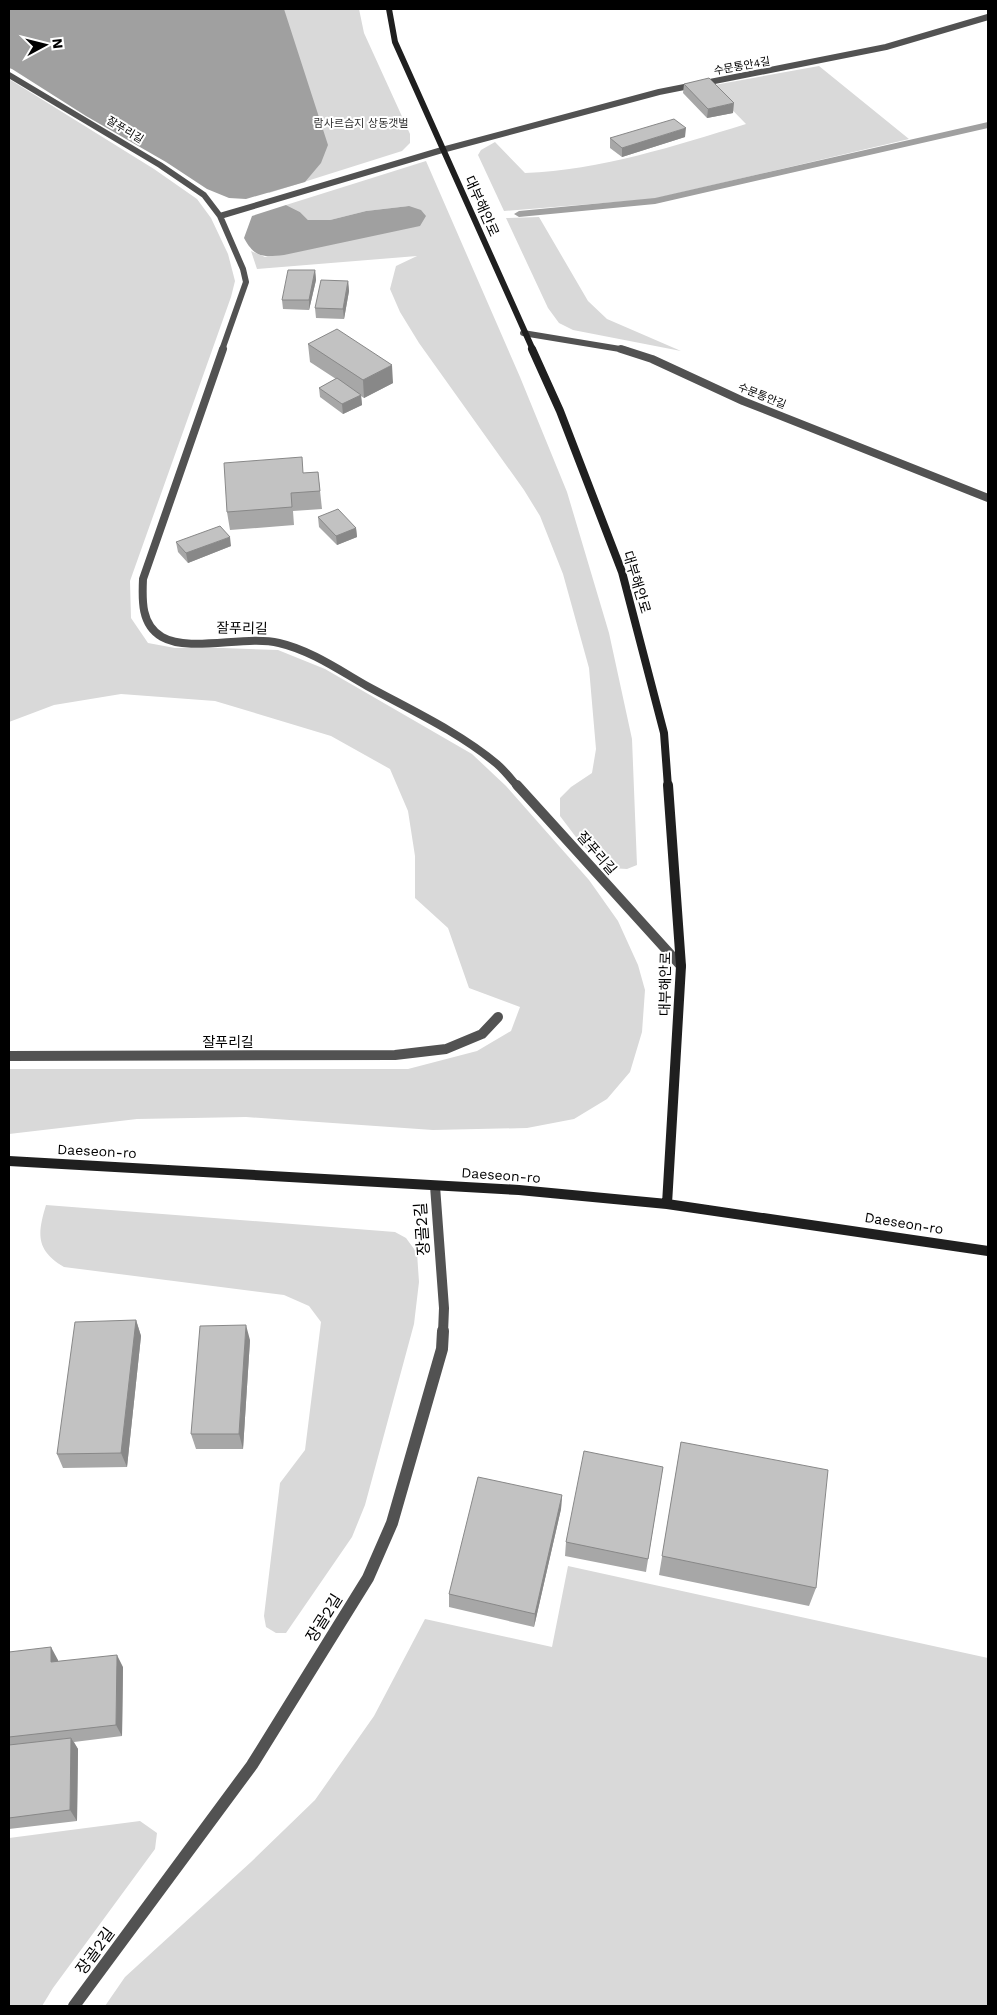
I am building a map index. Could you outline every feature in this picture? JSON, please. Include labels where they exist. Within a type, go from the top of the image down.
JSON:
[{"type":"street","name":"대부해안로","points":[[389,9],[395,42],[523,333],[560,411],[622,572],[664,733],[681,966],[667,1204]]},
{"type":"street","name":"Daeseon-ro","points":[[9,1160],[519,1190],[667,1204],[988,1251]]},
{"type":"lane","name":"수문통안4길","points":[[442,150],[660,92],[836,58],[988,17]]},
{"type":"lane","name":"잘푸리길","points":[[9,75],[160,165],[204,195],[220,216],[243,269],[246,282],[143,579],[142,608],[150,627],[163,638],[180,642],[277,642],[321,660],[464,739],[498,765],[681,966]]},
{"type":"lane","points":[[220,216],[442,150]]},
{"type":"lane","name":"수문통안길","points":[[523,333],[623,349],[652,359],[744,401],[988,498]]},
{"type":"lane","name":"잘푸리길","points":[[9,1056],[395,1055],[446,1049],[482,1034],[498,1017]]},
{"type":"lane","name":"장골2길","points":[[74,2006],[252,1765],[368,1578],[392,1523],[442,1350],[444,1308],[435,1186]]},
{"type":"green space","name":"람사르습지 상동갯벌","points":[[94,9],[359,9],[364,33],[410,134],[410,143],[402,151],[269,193]]},
{"type":"green space","points":[[819,66],[909,139],[653,199],[504,211],[478,155],[481,150],[495,142],[525,173],[581,167],[637,156],[746,124],[709,86]]},
{"type":"green space","points":[[9,79],[154,169],[197,199],[211,218],[228,254],[235,281],[231,297],[130,581],[131,618],[148,643],[175,648],[278,650],[325,669],[472,754],[506,786],[589,880],[618,921],[638,965],[645,990],[642,1032],[630,1072],[607,1099],[574,1119],[527,1128],[433,1130],[246,1117],[137,1119],[9,1134],[9,1069],[408,1069],[477,1051],[511,1031],[520,1007],[469,988],[448,928],[415,898],[415,856],[408,811],[390,769],[331,736],[215,701],[121,694],[54,705],[9,722]]},
{"type":"green space","points":[[426,161],[520,377],[567,492],[609,633],[632,739],[637,865],[627,869],[611,868],[582,845],[560,816],[560,798],[571,787],[592,773],[596,749],[589,668],[563,574],[540,516],[524,490],[419,343],[400,312],[390,289],[396,266],[417,256],[257,269],[251,251],[265,257],[409,206],[366,211],[330,220],[308,220],[300,212],[286,205]]},
{"type":"green space","points":[[539,217],[588,301],[607,319],[681,351],[573,330],[559,323],[548,308],[506,218]]},
{"type":"green space","points":[[46,1205],[395,1232],[406,1238],[417,1253],[419,1282],[414,1324],[365,1505],[352,1537],[286,1633],[276,1633],[266,1627],[264,1616],[280,1483],[305,1450],[321,1322],[309,1306],[284,1295],[64,1267],[48,1254],[41,1241],[41,1225]]},
{"type":"green space","points":[[568,1566],[988,1658],[988,2006],[105,2006],[125,1977],[251,1862],[315,1800],[374,1716],[425,1619],[552,1647]]},
{"type":"green space","points":[[140,1821],[157,1833],[155,1849],[53,1988],[42,2006],[9,2006],[9,1838]]},
{"type":"shaded area","points":[[9,9],[284,9],[328,145],[321,163],[305,182],[246,199],[229,198],[207,189],[166,162],[86,116],[9,68]]},
{"type":"shaded area","points":[[286,205],[300,212],[308,220],[330,220],[366,211],[409,206],[421,210],[426,216],[420,226],[284,255],[265,256],[256,253],[244,238],[252,216]]},
{"type":"building","points":[[709,78],[734,103],[708,109],[684,84]]},
{"type":"building","points":[[674,119],[686,128],[622,148],[610,138]]},
{"type":"building","points":[[288,270],[315,270],[309,300],[282,300]]},
{"type":"building","points":[[321,280],[348,281],[343,309],[315,308]]},
{"type":"building","points":[[337,329],[392,365],[363,380],[308,344]]},
{"type":"building","points":[[337,378],[361,395],[342,404],[319,388]]},
{"type":"building","points":[[302,457],[303,473],[318,472],[320,491],[291,493],[292,507],[227,512],[224,463]]},
{"type":"building","points":[[338,509],[356,528],[336,536],[318,517]]},
{"type":"building","points":[[220,526],[230,537],[186,553],[176,542]]},
{"type":"building","points":[[136,1320],[121,1453],[57,1454],[75,1322]]},
{"type":"building","points":[[246,1325],[239,1434],[191,1434],[200,1326]]},
{"type":"building","points":[[681,1442],[828,1470],[816,1588],[662,1556]]},
{"type":"building","points":[[584,1451],[663,1467],[648,1559],[566,1542]]},
{"type":"building","points":[[478,1477],[562,1495],[535,1614],[449,1594]]},
{"type":"building","points":[[51,1647],[51,1662],[117,1655],[116,1725],[9,1737],[9,1652]]},
{"type":"building","points":[[71,1738],[70,1810],[9,1818],[9,1745]]},
{"type":"waterway","points":[[519,214],[655,201],[988,125]]}]
